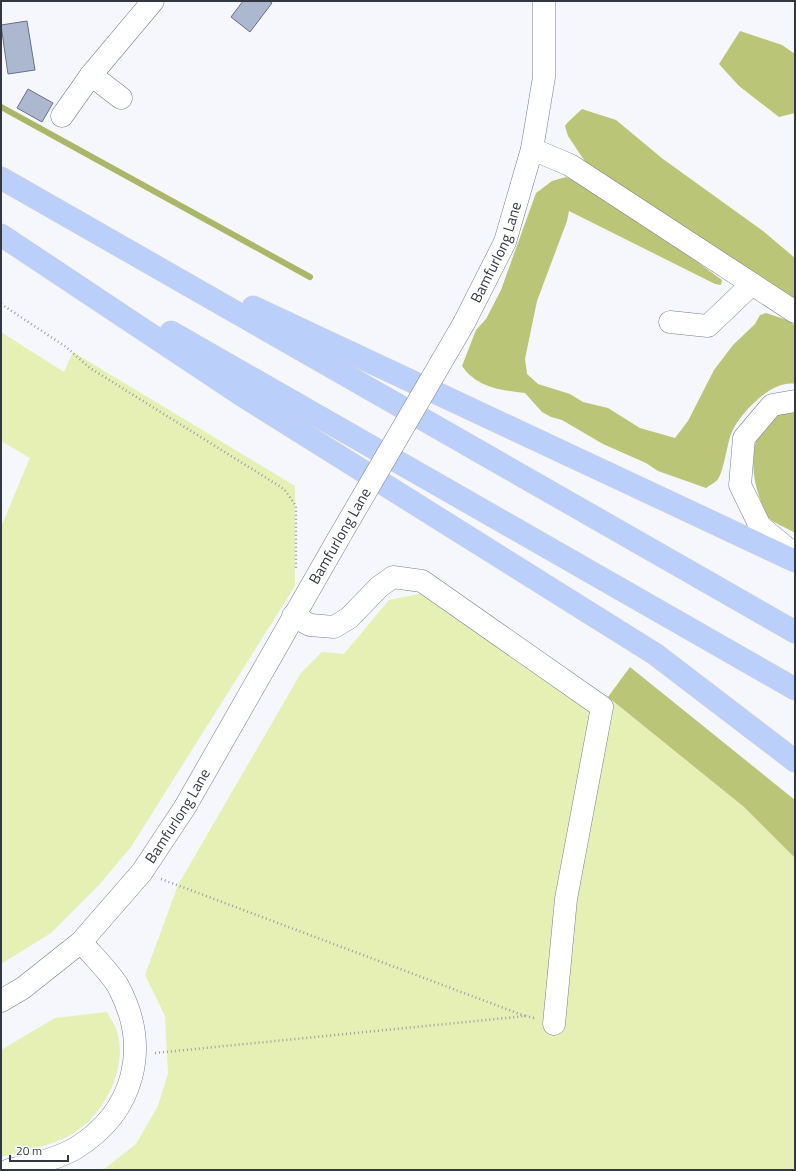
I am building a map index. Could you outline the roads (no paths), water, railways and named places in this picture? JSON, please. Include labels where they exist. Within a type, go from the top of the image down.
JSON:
[{"type":"highway","points":[[1,178],[795,632]]},
{"type":"highway","points":[[89,229],[373,364],[795,561]]},
{"type":"highway","points":[[1,235],[795,689]]},
{"type":"highway","points":[[1,235],[243,396],[655,654],[795,761]]},
{"type":"street","points":[[62,116],[90,75],[153,1]]},
{"type":"street","name":"Bamfurlong Lane","points":[[1,1002],[23,988],[81,942],[142,872],[184,807],[293,616],[464,323],[505,242],[532,149],[544,77],[544,1]]},
{"type":"street","points":[[90,75],[121,98]]},
{"type":"street","points":[[532,149],[570,165],[795,312]]},
{"type":"street","points":[[670,322],[708,326],[752,284]]},
{"type":"street","points":[[795,401],[772,405],[744,438],[740,485],[760,526],[795,555]]},
{"type":"street","points":[[293,616],[310,625],[334,627],[349,618],[379,587],[393,577],[422,581],[602,707],[566,899],[554,1024]]},
{"type":"street","points":[[9,1170],[38,1163],[75,1148],[107,1122],[125,1098],[134,1063],[134,1027],[118,986],[81,942]]},
{"type":"waterway","points":[[1,107],[310,277]]}]
